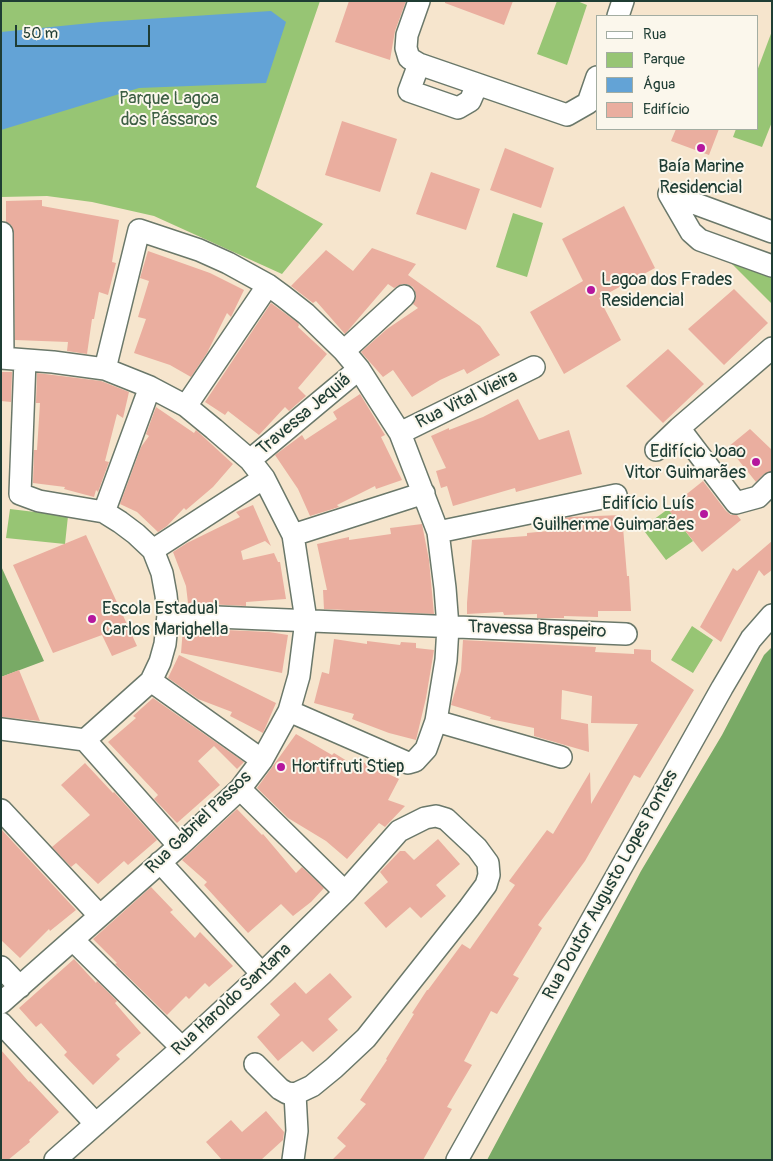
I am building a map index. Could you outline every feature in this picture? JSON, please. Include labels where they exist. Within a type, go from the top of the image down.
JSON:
[{"type":"street","points":[[419,1],[407,35],[406,48],[414,61],[477,85],[567,115],[588,103],[596,80]]},
{"type":"street","points":[[618,15],[623,1]]},
{"type":"street","points":[[414,61],[410,91],[458,108],[470,101],[477,85]]},
{"type":"street","points":[[772,232],[669,194],[691,232],[700,240],[772,266]]},
{"type":"street","points":[[105,369],[139,230],[199,250],[228,263],[268,285],[306,314],[344,351],[359,369],[400,433],[438,532],[445,588],[448,627],[446,660],[436,721],[426,749],[415,761],[408,763],[289,711]]},
{"type":"street","points":[[2,233],[2,358]]},
{"type":"street","points":[[186,406],[268,285]]},
{"type":"street","points":[[344,351],[404,296]]},
{"type":"street","points":[[656,450],[772,348]]},
{"type":"street","name":"Rua Gabriel Passos","points":[[1,1003],[179,846],[240,789],[262,760],[289,711],[299,676],[306,620],[293,536],[264,478],[250,460],[186,406],[150,387],[105,369],[2,358]]},
{"type":"street","points":[[25,360],[20,494],[39,501],[104,512],[136,534],[152,550],[162,573],[168,615],[165,644],[160,662],[151,681],[85,740]]},
{"type":"street","name":"Rua Vital Vieira","points":[[400,433],[534,367]]},
{"type":"street","name":"Travessa Jequiá","points":[[250,460],[359,369]]},
{"type":"street","points":[[104,512],[150,387]]},
{"type":"street","points":[[679,428],[736,503],[758,497],[772,484]]},
{"type":"street","points":[[152,550],[264,478]]},
{"type":"street","points":[[293,536],[424,493]]},
{"type":"street","points":[[438,532],[616,494]]},
{"type":"street","name":"Travessa Braspeiro","points":[[168,615],[626,634]]},
{"type":"street","name":"Rua Doutor Augusto Lopes Pontes","points":[[457,1160],[722,688],[751,639],[772,615]]},
{"type":"street","points":[[151,681],[262,760]]},
{"type":"street","points":[[436,721],[561,756]]},
{"type":"street","points":[[1,729],[85,740],[179,846]]},
{"type":"street","points":[[240,789],[345,892]]},
{"type":"street","points":[[1,810],[99,916]]},
{"type":"street","name":"Rua Haroldo Santana","points":[[55,1160],[182,1048],[262,974],[345,892],[399,831],[425,818],[436,816],[446,819],[484,856],[489,869],[486,885],[366,1038],[312,1086],[296,1094]]},
{"type":"street","points":[[160,862],[262,974]]},
{"type":"street","points":[[73,940],[182,1048]]},
{"type":"street","points":[[1,967],[20,987]]},
{"type":"street","points":[[1,1023],[96,1124]]},
{"type":"street","points":[[255,1064],[280,1089],[287,1093],[296,1094],[297,1131],[293,1160]]},
{"type":"green space","name":"Parque Lagoa dos Pássaros","points":[[1,1],[320,1],[256,187],[323,224],[282,274],[154,216],[92,202],[47,196],[1,197]]},
{"type":"green space","points":[[557,1],[577,1],[587,5],[567,65],[537,54]]},
{"type":"green space","points":[[772,31],[772,122],[762,147],[733,137],[736,130],[758,130],[758,68]]},
{"type":"green space","points":[[513,213],[543,223],[527,277],[496,267]]},
{"type":"green space","points":[[726,258],[772,276],[772,304]]},
{"type":"green space","points":[[10,509],[68,516],[65,544],[6,538]]},
{"type":"green space","points":[[668,509],[693,541],[666,560],[642,528]]},
{"type":"green space","points":[[1,566],[44,661],[1,677]]},
{"type":"green space","points":[[692,626],[713,640],[693,673],[671,660]]},
{"type":"green space","points":[[772,647],[772,1160],[487,1160],[641,871],[722,735],[764,655]]},
{"type":"water","points":[[271,11],[286,22],[266,83],[139,88],[1,130],[1,32],[101,22]]},
{"type":"building","points":[[349,1],[406,1],[395,31],[390,60],[335,42]]},
{"type":"building","points":[[445,1],[513,1],[504,25],[445,3]]},
{"type":"building","points":[[342,121],[397,139],[380,192],[325,175]]},
{"type":"building","name":"Baía Marine Residencial","points":[[676,130],[719,130],[709,155],[671,141]]},
{"type":"building","points":[[505,148],[554,168],[541,208],[490,190]]},
{"type":"building","points":[[431,172],[480,189],[466,230],[416,214]]},
{"type":"building","points":[[42,200],[42,206],[119,220],[112,262],[116,263],[108,295],[99,292],[94,319],[92,319],[87,354],[67,351],[68,342],[15,340],[14,233],[12,226],[6,222],[6,201]]},
{"type":"building","name":"Lagoa dos Frades Residencial","points":[[624,206],[655,268],[599,298],[621,340],[564,374],[530,312],[583,281],[562,239]]},
{"type":"building","points":[[372,248],[416,264],[408,275],[480,326],[500,355],[467,374],[464,369],[440,380],[412,397],[393,370],[383,377],[361,352],[387,329],[418,308],[413,304],[416,294],[413,287],[402,284],[394,288],[388,284],[345,334],[316,301],[313,303],[291,286],[326,250],[353,271]]},
{"type":"building","points":[[148,251],[210,273],[244,290],[231,317],[227,313],[207,353],[191,377],[170,365],[134,353],[146,319],[138,317],[149,281],[140,278]]},
{"type":"building","points":[[734,289],[768,323],[724,365],[688,329]]},
{"type":"building","points":[[271,303],[298,323],[298,327],[327,354],[298,388],[306,396],[289,411],[285,407],[259,435],[228,411],[225,415],[205,402]]},
{"type":"building","points":[[668,349],[704,384],[663,423],[626,386]]},
{"type":"building","points":[[1,372],[12,372],[11,402],[1,401]]},
{"type":"building","points":[[37,373],[101,381],[129,392],[123,418],[117,414],[105,461],[109,462],[98,492],[96,490],[94,497],[64,489],[65,487],[33,483],[34,450],[37,450],[40,403],[36,403]]},
{"type":"building","points":[[360,394],[385,435],[381,437],[402,480],[376,489],[375,486],[337,505],[339,507],[310,516],[298,489],[275,455],[302,435],[305,440],[337,419],[333,412]]},
{"type":"building","points":[[518,399],[539,440],[569,430],[582,474],[516,492],[515,488],[453,506],[447,486],[441,488],[436,471],[446,468],[431,436],[483,417]]},
{"type":"building","points":[[156,407],[194,433],[196,430],[233,464],[213,487],[186,510],[184,508],[167,526],[158,532],[137,512],[120,504],[141,447],[149,436],[146,434]]},
{"type":"building","name":"Edifício Joao Vitor Guimarães","points":[[750,429],[772,450],[772,471],[764,474],[756,482],[728,447]]},
{"type":"building","name":"Edifício Luís Guilherme Guimarães","points":[[703,481],[726,511],[731,515],[737,515],[741,520],[702,552],[668,509]]},
{"type":"building","points":[[253,505],[271,546],[265,541],[241,551],[243,560],[274,553],[278,562],[280,562],[286,599],[246,602],[246,606],[188,603],[186,586],[173,552],[240,517],[236,512]]},
{"type":"building","points":[[622,515],[631,611],[598,611],[598,617],[564,616],[564,618],[537,618],[537,614],[504,615],[503,612],[467,614],[472,540],[527,536],[527,533],[559,530],[558,520],[570,517]]},
{"type":"building","points":[[422,524],[429,560],[434,614],[324,609],[323,590],[327,590],[317,544],[349,537],[349,540],[391,534],[390,528]]},
{"type":"building","points":[[86,535],[137,646],[112,656],[102,635],[53,653],[13,565]]},
{"type":"building","points":[[772,541],[772,570],[764,576],[759,570],[721,642],[700,627],[733,568],[737,571]]},
{"type":"building","points":[[183,628],[269,632],[288,635],[282,673],[181,653]]},
{"type":"building","points":[[334,639],[367,644],[367,641],[400,645],[401,642],[416,643],[416,648],[434,650],[426,698],[416,740],[389,733],[352,719],[354,714],[314,703],[322,672],[329,674]]},
{"type":"building","points":[[463,640],[596,647],[595,652],[634,654],[634,649],[651,650],[651,661],[694,690],[640,778],[634,775],[585,861],[538,925],[542,928],[513,975],[519,978],[497,1014],[491,1011],[464,1061],[472,1065],[447,1107],[452,1109],[423,1160],[332,1160],[346,1146],[337,1138],[366,1104],[360,1100],[387,1060],[414,1014],[412,1013],[427,990],[462,944],[470,949],[515,885],[509,881],[547,830],[553,834],[590,772],[591,804],[638,724],[591,723],[592,696],[562,690],[561,719],[588,724],[589,752],[534,736],[534,728],[490,719],[491,717],[451,705],[461,671]]},
{"type":"building","points":[[179,655],[276,703],[263,733],[230,716],[232,712],[198,699],[168,678]]},
{"type":"building","points":[[19,670],[40,721],[1,717],[1,677]]},
{"type":"building","points":[[153,698],[244,762],[237,769],[214,746],[198,761],[220,785],[177,823],[154,799],[158,795],[108,742],[136,718],[133,716]]},
{"type":"building","points":[[296,734],[332,755],[334,753],[352,764],[356,759],[399,779],[388,800],[405,806],[385,827],[379,823],[347,859],[326,841],[288,818],[257,788]]},
{"type":"building","points":[[85,763],[157,840],[128,865],[124,861],[98,884],[76,863],[71,867],[52,847],[90,815],[61,785]]},
{"type":"building","points":[[237,809],[263,834],[296,873],[302,867],[324,888],[311,902],[293,916],[281,904],[248,933],[204,885],[207,882],[182,860]]},
{"type":"building","points":[[1,829],[76,910],[50,931],[49,929],[20,958],[1,940]]},
{"type":"building","points":[[438,839],[460,864],[436,885],[446,896],[421,918],[410,907],[386,928],[364,903],[388,882],[380,872],[400,851],[405,851],[414,860]]},
{"type":"building","points":[[151,887],[173,910],[170,912],[195,938],[200,932],[233,966],[209,987],[205,983],[189,999],[186,996],[167,1015],[115,964],[117,963],[93,939]]},
{"type":"building","points":[[74,959],[96,983],[97,981],[117,1001],[115,1003],[141,1033],[116,1055],[120,1059],[93,1085],[64,1055],[67,1052],[41,1023],[36,1027],[19,1008]]},
{"type":"building","points":[[330,973],[352,997],[328,1019],[338,1030],[313,1052],[302,1041],[278,1061],[257,1037],[280,1015],[270,1004],[295,982],[306,994]]},
{"type":"building","points":[[1,1050],[59,1112],[29,1140],[30,1142],[8,1160],[1,1160]]},
{"type":"building","points":[[266,1111],[284,1132],[283,1140],[261,1160],[222,1160],[206,1142],[231,1120],[242,1132]]},
{"type":"place","name":"Baía Marine Residencial","points":[[701,148]]},
{"type":"place","name":"Lagoa dos Frades Residencial","points":[[591,290]]},
{"type":"place","name":"Edifício Joao Vitor Guimarães","points":[[756,462]]},
{"type":"place","name":"Edifício Luís Guilherme Guimarães","points":[[704,514]]},
{"type":"place","name":"Escola Estadual Carlos Marighella","points":[[92,619]]},
{"type":"place","name":"Hortifruti Stiep","points":[[281,767]]}]
